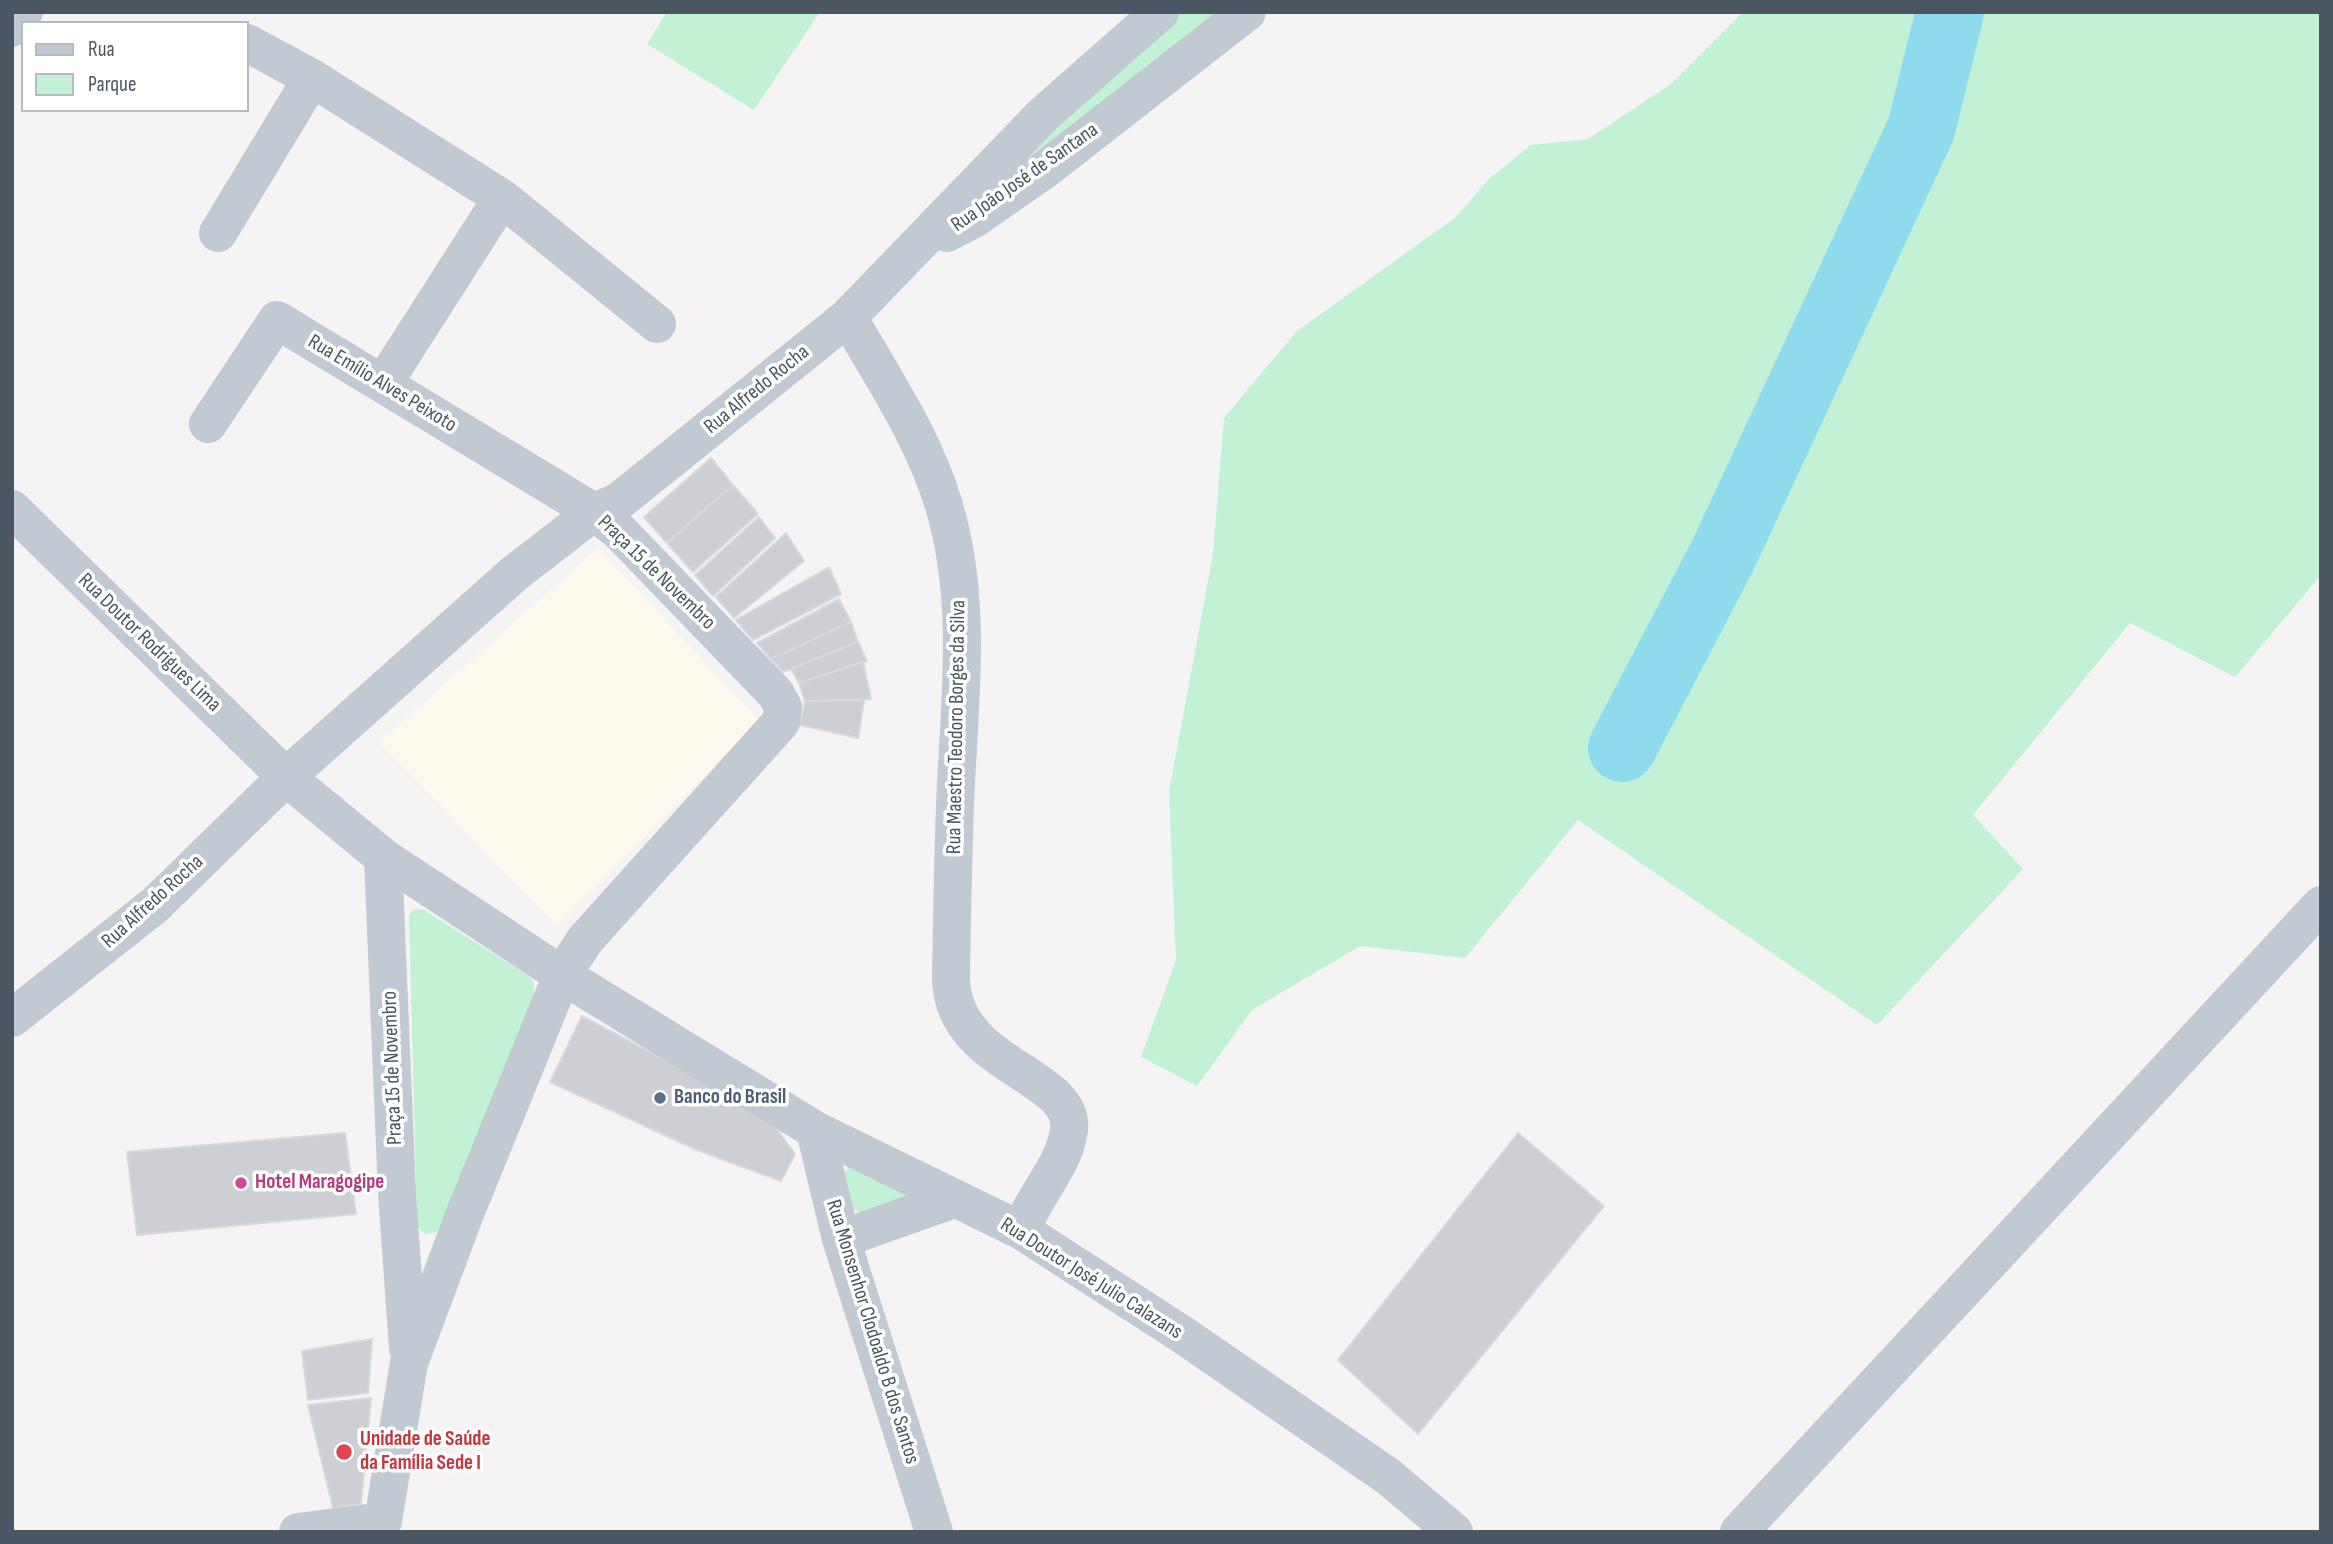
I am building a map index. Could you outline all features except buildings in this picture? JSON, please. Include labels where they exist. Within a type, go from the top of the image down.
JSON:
[{"type":"street","points":[[12,28],[24,12]]},
{"type":"street","name":"Rua João José de Santana","points":[[908,253],[1043,115],[1160,12]]},
{"type":"street","name":"Rua João José de Santana","points":[[908,253],[974,219],[1043,171],[1247,12]]},
{"type":"street","points":[[248,44],[312,78],[502,198],[657,324]]},
{"type":"street","points":[[218,233],[312,78]]},
{"type":"street","points":[[383,384],[502,198]]},
{"type":"street","name":"Rua Alfredo Rocha","points":[[594,512],[618,502],[848,317],[908,253]]},
{"type":"street","name":"Rua Maestro Teodoro Borges da Silva","points":[[848,317],[906,417],[933,474],[944,507],[960,579],[962,638],[951,979],[955,1008],[970,1033],[988,1050],[1039,1083],[1067,1111],[1069,1129],[1066,1146],[1022,1231]]},
{"type":"street","name":"Rua Emílio Alves Peixoto","points":[[208,424],[277,320],[594,512]]},
{"type":"street","name":"Rua Doutor Rodrigues Lima","points":[[12,509],[286,777]]},
{"type":"street","name":"Praça 15 de Novembro","points":[[286,777],[515,573],[594,512],[629,542],[776,694],[783,707],[781,722],[584,940],[562,975],[464,1216],[409,1363]]},
{"type":"street","points":[[286,777],[383,857],[562,975]]},
{"type":"street","name":"Rua Alfredo Rocha","points":[[12,1018],[155,905],[286,777]]},
{"type":"street","name":"Praça 15 de Novembro","points":[[383,857],[397,1192],[409,1363],[389,1526]]},
{"type":"street","points":[[1740,1532],[2321,905]]},
{"type":"street","name":"Rua Doutor José Julio Calazans","points":[[562,975],[815,1130],[1022,1231],[1183,1335],[1389,1477],[1454,1532]]},
{"type":"street","name":"Rua Monsenhor Clodoaldo B dos Santos","points":[[815,1130],[841,1239],[934,1532]]},
{"type":"street","points":[[841,1239],[954,1199]]},
{"type":"street","points":[[298,1532],[389,1526]]},
{"type":"shaded area","points":[[598,548],[759,720],[557,926],[379,742]]},
{"type":"green space","points":[[667,12],[820,12],[754,110],[647,44]]},
{"type":"green space","points":[[1183,12],[1224,12],[1023,169],[1020,156]]},
{"type":"green space","points":[[1743,12],[2321,12],[2321,575],[2235,677],[2130,623],[1973,815],[2023,869],[1877,1025],[1578,820],[1465,958],[1360,946],[1252,1010],[1197,1086],[1141,1057],[1176,960],[1169,792],[1213,554],[1224,418],[1296,332],[1456,217],[1489,179],[1531,145],[1588,139],[1671,84]]},
{"type":"green space","points":[[414,909],[422,909],[528,975],[534,983],[534,994],[438,1232],[425,1234],[417,1226],[409,915]]},
{"type":"green space","points":[[852,1165],[905,1190],[907,1200],[865,1214],[849,1208],[842,1175]]},
{"type":"waterway","points":[[1622,748],[1723,555],[1921,129],[1950,12]]},
{"type":"place","name":"Banco do Brasil","points":[[660,1098]]},
{"type":"place","name":"Hotel Maragogipe","points":[[241,1183]]},
{"type":"place","name":"Unidade de Saúde da Família Sede I","points":[[344,1452]]}]
